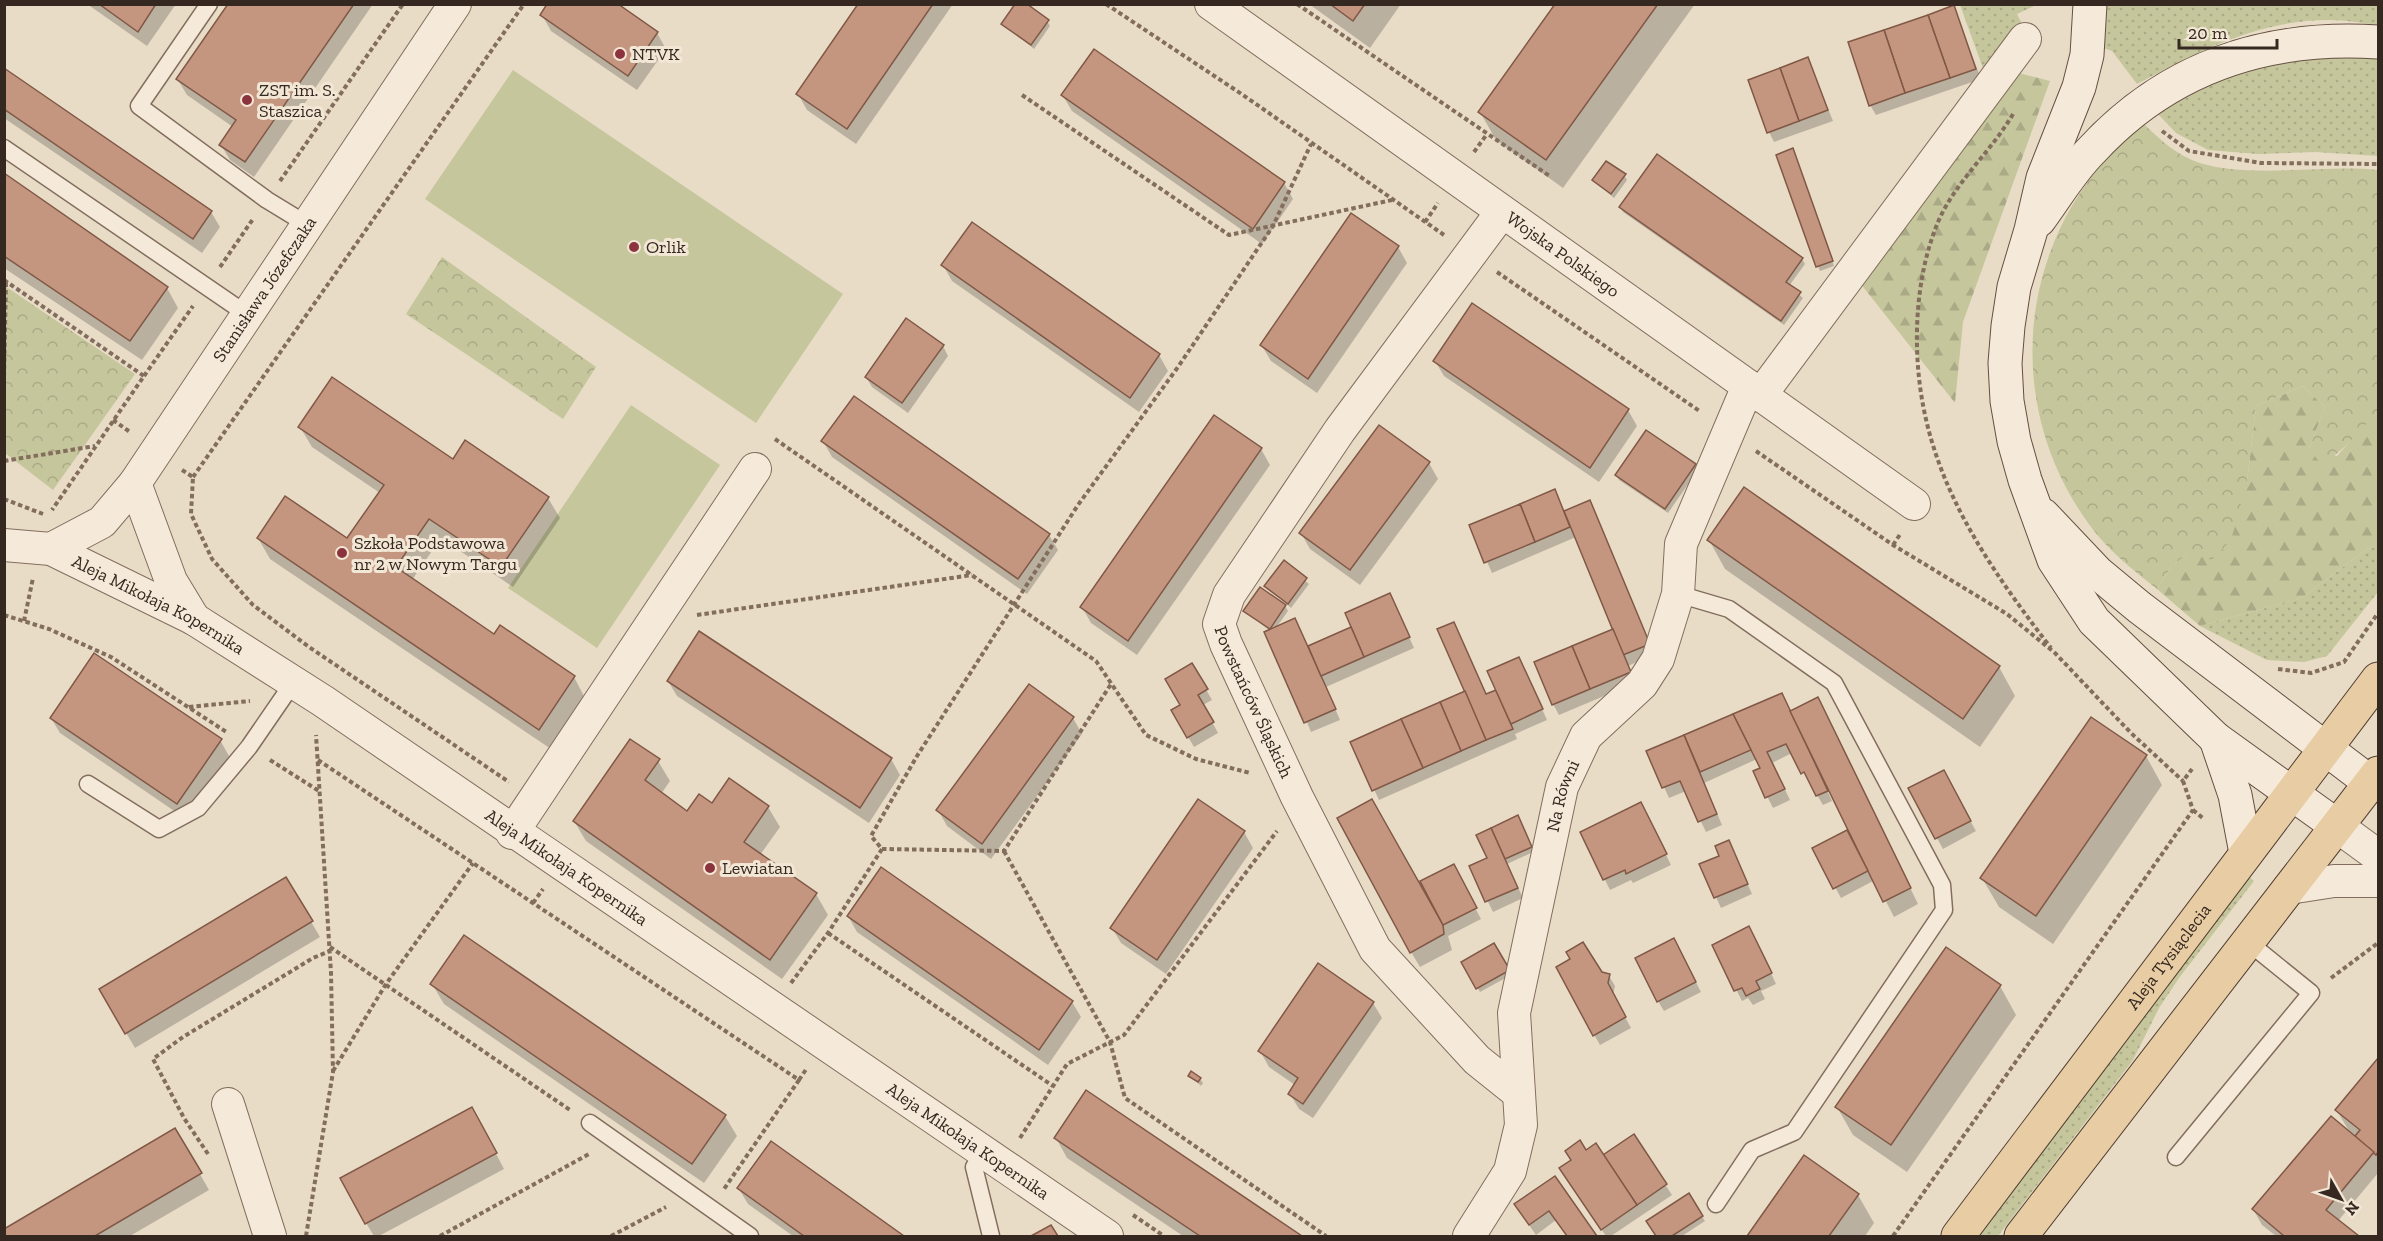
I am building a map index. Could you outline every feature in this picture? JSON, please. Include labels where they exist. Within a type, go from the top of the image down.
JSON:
[{"type":"main road","points":[[2090,4],[2087,55],[2079,87],[2043,178],[2014,287],[2005,363],[2014,441],[2054,560],[2094,621],[2216,739],[2337,826]]},
{"type":"main road","points":[[2031,230],[2089,152],[2140,104],[2211,66],[2254,52],[2300,42],[2339,39],[2379,42]]},
{"type":"main road","points":[[2021,1236],[2337,826],[2376,781],[2326,748],[2098,573],[2036,506]]},
{"type":"main road","name":"Aleja Tysiąclecia","points":[[1958,1236],[2379,679]]},
{"type":"main road","points":[[2216,739],[2235,795],[2246,853]]},
{"type":"street","name":"Stanisława Józefczaka","points":[[51,549],[102,522],[135,483],[455,4]]},
{"type":"street","name":"Wojska Polskiego","points":[[1211,4],[1501,213],[1914,504]]},
{"type":"street","name":"Na Równi","points":[[1469,1236],[1510,1171],[1521,1125],[1517,1092],[1514,1013],[1562,787],[1586,736],[1642,684],[1658,659],[1678,594],[1681,544],[1728,430],[1754,391],[2025,39]]},
{"type":"street","name":"Powstańców Śląskich","points":[[1501,213],[1314,468],[1229,595],[1220,624],[1226,644],[1297,797],[1375,949],[1477,1060],[1517,1092]]},
{"type":"street","points":[[512,832],[755,469]]},
{"type":"street","points":[[135,483],[171,581],[194,619]]},
{"type":"street","name":"Aleja Mikołaja Kopernika","points":[[4,545],[51,549],[194,619],[323,701],[1107,1236]]},
{"type":"street","points":[[2337,826],[2379,856]]},
{"type":"street","points":[[2289,888],[2334,881],[2379,880]]},
{"type":"street","points":[[228,1104],[270,1236]]},
{"type":"lane","points":[[208,4],[139,106],[267,200],[308,225]]},
{"type":"lane","points":[[4,148],[248,315]]},
{"type":"lane","points":[[1678,594],[1729,609],[1834,683],[1942,885],[1944,910],[1794,1132],[1752,1150],[1716,1204]]},
{"type":"lane","points":[[88,784],[159,829],[198,808],[249,747],[293,683]]},
{"type":"lane","points":[[2176,1157],[2311,993],[2248,942]]},
{"type":"lane","points":[[590,1123],[750,1236]]},
{"type":"lane","points":[[984,1151],[975,1167],[991,1236]]},
{"type":"path","points":[[524,4],[193,477],[191,514],[212,559],[253,605],[345,672],[534,799]]},
{"type":"path","points":[[1106,4],[1243,95],[1893,545],[2007,615],[2055,653]]},
{"type":"path","points":[[1297,4],[1551,177]]},
{"type":"path","points":[[1022,95],[1229,236],[1393,200]]},
{"type":"path","points":[[2140,104],[2159,130],[2189,152],[2261,163],[2379,164]]},
{"type":"path","points":[[1893,1236],[2193,810],[2183,781],[2131,733],[2055,653],[1989,566],[1949,493],[1926,424],[1918,367],[1919,308],[1924,266],[1931,240],[1949,202],[2014,111]]},
{"type":"path","points":[[1004,851],[882,849],[871,836],[917,756],[1078,505],[1178,367],[1273,226],[1311,144]]},
{"type":"path","points":[[4,377],[5,280]]},
{"type":"path","points":[[4,499],[48,516],[144,376],[5,280]]},
{"type":"path","points":[[113,420],[193,477]]},
{"type":"path","points":[[775,439],[1096,661],[1146,735],[1196,759],[1260,776]]},
{"type":"path","points":[[4,461],[96,446]]},
{"type":"path","points":[[654,622],[972,575]]},
{"type":"path","points":[[2253,692],[2273,669],[2311,673],[2344,662],[2379,613]]},
{"type":"path","points":[[4,615],[49,629],[111,657],[320,791]]},
{"type":"path","points":[[306,1236],[333,1072],[330,946],[316,730],[308,721],[345,672]]},
{"type":"path","points":[[1004,851],[1111,684]]},
{"type":"path","points":[[2183,781],[2216,739]]},
{"type":"path","points":[[318,760],[799,1080],[719,1197],[721,1216]]},
{"type":"path","points":[[1020,1138],[1067,1064],[1125,1035],[1284,822]]},
{"type":"path","points":[[790,984],[828,933],[882,849]]},
{"type":"path","points":[[1004,851],[1110,1042],[1125,1098],[1326,1236]]},
{"type":"path","points":[[333,1072],[386,984],[472,863]]},
{"type":"path","points":[[828,933],[1053,1086]]},
{"type":"path","points":[[2311,993],[2379,943]]},
{"type":"path","points":[[330,946],[590,1123]]},
{"type":"path","points":[[780,978],[800,991]]},
{"type":"path","points":[[1011,1132],[1030,1145]]},
{"type":"path","points":[[440,1236],[614,1140]]},
{"type":"path","points":[[611,1236],[649,1214],[694,1196]]},
{"type":"path","points":[[1125,1210],[1164,1236]]},
{"type":"green space","points":[[1960,5],[2036,5],[2017,14],[2022,24],[1984,71]]},
{"type":"green space","points":[[2105,5],[2378,5],[2378,25],[2328,20],[2302,21],[2277,26],[2229,40],[2182,60],[2137,84],[2112,51],[2103,48]]},
{"type":"green space","points":[[2320,56],[2378,58],[2378,156],[2315,152],[2258,154],[2208,150],[2176,133],[2158,114],[2198,91],[2236,76]]},
{"type":"green space","name":"Orlik","points":[[513,70],[843,294],[756,423],[425,199]]},
{"type":"green space","points":[[2015,72],[2050,81],[1963,322],[1955,403],[1860,283]]},
{"type":"green space","points":[[2144,124],[2177,152],[2200,163],[2220,168],[2264,171],[2378,170],[2378,413],[2344,447],[2321,464],[2309,449],[2325,407],[2303,386],[2256,406],[2247,482],[2231,540],[2212,560],[2188,553],[2171,567],[2157,589],[2099,537],[2069,493],[2048,446],[2036,397],[2032,346],[2038,296],[2052,247],[2075,201],[2111,153]]},
{"type":"green space","points":[[442,257],[596,367],[563,419],[406,314]]},
{"type":"green space","points":[[5,286],[135,374],[53,490],[5,453]]},
{"type":"green space","points":[[2303,386],[2325,407],[2309,449],[2337,456],[2378,413],[2378,545],[2364,551],[2302,598],[2200,626],[2157,589],[2171,567],[2188,553],[2247,482],[2256,406]]},
{"type":"green space","points":[[631,405],[720,465],[597,648],[508,588]]},
{"type":"green space","points":[[2378,545],[2378,592],[2327,656],[2304,662],[2267,660],[2200,626],[2302,598],[2364,551]]},
{"type":"green space","points":[[2248,876],[2254,881],[2179,978],[2159,1008],[2133,1060],[1998,1236],[1976,1236]]},
{"type":"building","points":[[99,4],[156,4],[138,32]]},
{"type":"building","name":"ZST im. S. Staszica","points":[[228,4],[354,4],[245,162],[219,145],[236,120],[176,79]]},
{"type":"building","name":"NTVK","points":[[547,4],[618,4],[658,32],[628,76],[540,15]]},
{"type":"building","points":[[858,4],[933,4],[847,129],[796,94]]},
{"type":"building","points":[[1015,4],[1027,4],[1049,20],[1031,45],[1001,24]]},
{"type":"building","points":[[1330,4],[1365,4],[1353,21]]},
{"type":"building","points":[[1555,4],[1658,4],[1546,160],[1478,112]]},
{"type":"building","points":[[1954,5],[1976,69],[1950,78],[1928,15]]},
{"type":"building","points":[[1928,15],[1950,78],[1905,93],[1884,30]]},
{"type":"building","points":[[1884,30],[1905,93],[1869,106],[1848,42]]},
{"type":"building","points":[[1094,49],[1285,182],[1253,229],[1061,95]]},
{"type":"building","points":[[1808,57],[1828,110],[1799,121],[1780,68]]},
{"type":"building","points":[[4,68],[212,211],[193,239],[4,109]]},
{"type":"building","points":[[1780,68],[1799,121],[1767,133],[1748,80]]},
{"type":"building","points":[[1793,148],[1833,261],[1816,267],[1776,155]]},
{"type":"building","points":[[1657,154],[1803,258],[1786,282],[1801,292],[1781,321],[1619,207]]},
{"type":"building","points":[[1606,161],[1626,174],[1611,194],[1592,180]]},
{"type":"building","points":[[4,173],[168,287],[130,341],[4,256]]},
{"type":"building","points":[[1351,213],[1399,246],[1308,379],[1260,345]]},
{"type":"building","points":[[972,222],[1160,354],[1130,398],[941,265]]},
{"type":"building","points":[[1472,303],[1629,409],[1590,468],[1433,361]]},
{"type":"building","points":[[906,318],[944,345],[902,403],[865,377]]},
{"type":"building","name":"Szkoła Podstawowa nr 2 w Nowym Targu","points":[[332,377],[453,459],[465,440],[549,497],[501,567],[429,519],[396,567],[494,634],[500,625],[575,676],[539,730],[257,538],[285,496],[347,538],[384,485],[298,427]]},
{"type":"building","points":[[854,396],[1050,534],[1018,579],[821,441]]},
{"type":"building","points":[[1214,415],[1262,448],[1128,641],[1080,607]]},
{"type":"building","points":[[1379,425],[1430,462],[1350,570],[1299,533]]},
{"type":"building","points":[[1646,430],[1696,464],[1665,509],[1615,475]]},
{"type":"building","points":[[1744,487],[2000,666],[1963,719],[1707,540]]},
{"type":"building","points":[[1555,489],[1570,527],[1535,542],[1520,504]]},
{"type":"building","points":[[1590,500],[1650,644],[1623,655],[1564,511]]},
{"type":"building","points":[[1520,504],[1535,542],[1484,563],[1469,525]]},
{"type":"building","points":[[1284,560],[1307,578],[1288,604],[1264,586]]},
{"type":"building","points":[[1260,587],[1286,605],[1270,629],[1243,611]]},
{"type":"building","points":[[1390,593],[1410,637],[1364,657],[1345,613]]},
{"type":"building","points":[[1295,618],[1336,709],[1304,723],[1264,632]]},
{"type":"building","points":[[1454,622],[1486,694],[1496,690],[1513,729],[1486,740],[1437,629]]},
{"type":"building","points":[[1351,627],[1364,657],[1321,676],[1308,646]]},
{"type":"building","points":[[1613,629],[1631,672],[1590,689],[1572,646]]},
{"type":"building","points":[[699,631],[892,758],[860,808],[667,681]]},
{"type":"building","points":[[1572,646],[1590,689],[1552,705],[1534,662]]},
{"type":"building","points":[[94,653],[222,739],[177,804],[50,718]]},
{"type":"building","points":[[1519,657],[1543,709],[1511,724],[1487,671]]},
{"type":"building","points":[[1192,663],[1208,689],[1198,695],[1214,722],[1187,738],[1171,710],[1180,705],[1165,679]]},
{"type":"building","points":[[1029,684],[1074,717],[982,844],[936,810]]},
{"type":"building","points":[[1465,691],[1486,740],[1461,751],[1440,702]]},
{"type":"building","points":[[1782,693],[1828,791],[1816,796],[1804,772],[1801,774],[1786,744],[1767,752],[1785,789],[1765,798],[1753,771],[1760,768],[1733,714]]},
{"type":"building","points":[[1818,697],[1911,888],[1883,902],[1790,711]]},
{"type":"building","points":[[1440,702],[1461,751],[1423,768],[1401,719]]},
{"type":"building","points":[[1733,714],[1751,750],[1700,772],[1684,735]]},
{"type":"building","points":[[2091,717],[2147,755],[2036,916],[1980,878]]},
{"type":"building","points":[[1401,719],[1423,768],[1372,791],[1350,742]]},
{"type":"building","points":[[1684,735],[1717,814],[1698,822],[1680,781],[1662,788],[1646,751]]},
{"type":"building","name":"Lewiatan","points":[[630,739],[660,759],[645,780],[687,811],[699,794],[712,803],[729,778],[769,806],[744,842],[817,893],[770,960],[573,821]]},
{"type":"building","points":[[1944,770],[1971,821],[1935,839],[1908,788]]},
{"type":"building","points":[[1198,799],[1245,831],[1157,960],[1110,928]]},
{"type":"building","points":[[1372,799],[1443,925],[1444,934],[1410,953],[1337,818]]},
{"type":"building","points":[[1641,802],[1667,854],[1626,874],[1625,870],[1603,880],[1580,832]]},
{"type":"building","points":[[1518,815],[1532,847],[1505,859],[1491,828]]},
{"type":"building","points":[[1491,828],[1518,888],[1485,902],[1469,866],[1487,858],[1476,835]]},
{"type":"building","points":[[1847,830],[1868,871],[1833,889],[1812,848]]},
{"type":"building","points":[[1729,840],[1748,884],[1714,898],[1699,864],[1719,856],[1715,846]]},
{"type":"building","points":[[1454,864],[1477,908],[1443,925],[1420,881]]},
{"type":"building","points":[[881,867],[1073,1001],[1039,1050],[847,916]]},
{"type":"building","points":[[286,877],[313,921],[125,1034],[99,989]]},
{"type":"building","points":[[1749,926],[1772,973],[1756,981],[1760,989],[1746,996],[1742,988],[1734,991],[1712,945]]},
{"type":"building","points":[[464,935],[726,1115],[692,1164],[430,984]]},
{"type":"building","points":[[1674,938],[1696,982],[1657,1002],[1635,958]]},
{"type":"building","points":[[1583,942],[1602,972],[1610,974],[1608,983],[1626,1017],[1593,1036],[1556,967],[1570,959],[1566,952]]},
{"type":"building","points":[[1494,943],[1510,970],[1476,989],[1461,962]]},
{"type":"building","points":[[1946,947],[2001,985],[1891,1145],[1835,1107]]},
{"type":"building","points":[[1318,963],[1374,1002],[1303,1104],[1288,1094],[1298,1078],[1258,1051]]},
{"type":"building","points":[[2378,1058],[2378,1152],[2376,1155],[2355,1136],[2360,1130],[2335,1110]]},
{"type":"building","points":[[1191,1071],[1201,1078],[1198,1082],[1188,1076]]},
{"type":"building","points":[[1086,1090],[1302,1236],[1200,1236],[1054,1138]]},
{"type":"building","points":[[472,1107],[497,1153],[365,1224],[340,1178]]},
{"type":"building","points":[[2331,1116],[2374,1152],[2326,1210],[2359,1236],[2284,1236],[2252,1209]]},
{"type":"building","points":[[175,1128],[202,1173],[95,1236],[4,1236],[4,1229]]},
{"type":"building","points":[[1634,1134],[1667,1184],[1637,1205],[1603,1155]]},
{"type":"building","points":[[1580,1140],[1586,1150],[1596,1143],[1637,1205],[1601,1230],[1559,1168],[1571,1160],[1565,1151]]},
{"type":"building","points":[[771,1141],[904,1236],[804,1236],[737,1188]]},
{"type":"building","points":[[1804,1155],[1859,1194],[1829,1236],[1747,1236]]},
{"type":"building","points":[[1555,1176],[1597,1236],[1567,1236],[1549,1211],[1529,1225],[1514,1204]]},
{"type":"building","points":[[1689,1193],[1703,1216],[1672,1236],[1656,1236],[1646,1221]]},
{"type":"building","points":[[1051,1225],[1058,1236],[1031,1236]]},
{"type":"place","name":"NTVK","points":[[620,54]]},
{"type":"place","name":"ZST im. S. Staszica","points":[[247,100]]},
{"type":"place","name":"Orlik","points":[[634,247]]},
{"type":"place","name":"Szkoła Podstawowa nr 2 w Nowym Targu","points":[[342,553]]},
{"type":"place","name":"Lewiatan","points":[[710,868]]}]
